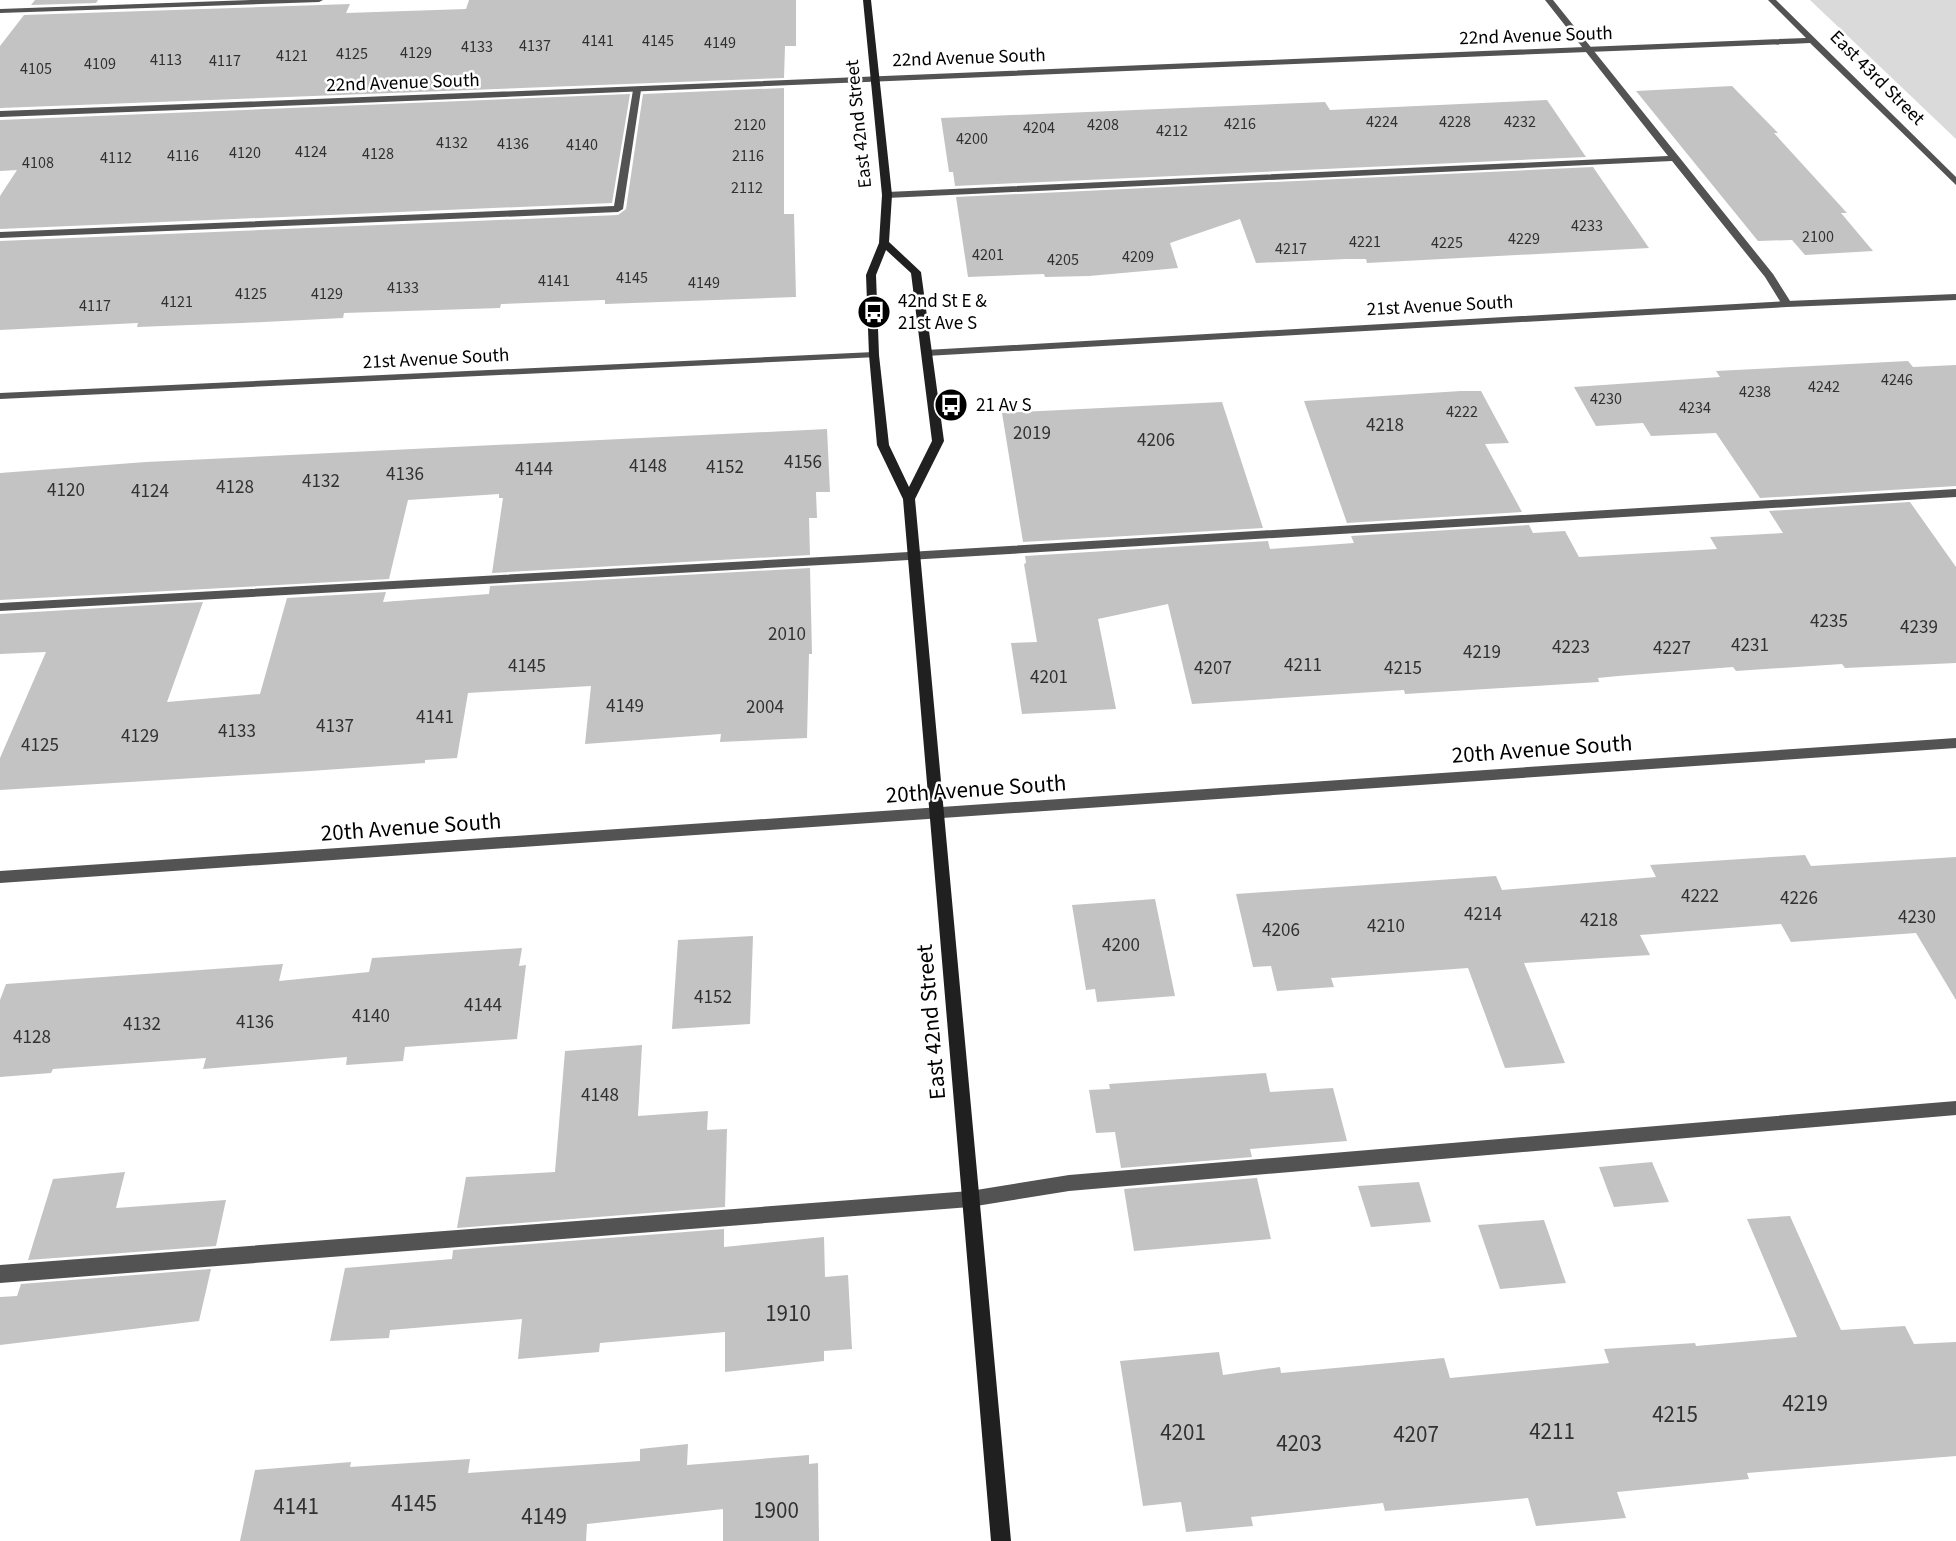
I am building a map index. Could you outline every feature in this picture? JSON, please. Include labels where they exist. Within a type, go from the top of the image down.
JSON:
[{"type":"street","points":[[0,11],[319,0]]},
{"type":"street","name":"East 42nd Street","points":[[866,0],[887,195],[884,243],[871,275],[874,355],[883,445],[909,499],[1001,1541]]},
{"type":"street","points":[[1549,0],[1676,158],[1787,304]]},
{"type":"street","name":"East 43rd Street","points":[[1772,0],[1956,182]]},
{"type":"street","name":"22nd Avenue South","points":[[0,114],[1814,40]]},
{"type":"street","points":[[0,235],[618,209],[637,90]]},
{"type":"street","points":[[887,195],[1676,158]]},
{"type":"street","points":[[884,243],[916,272],[938,441],[909,499]]},
{"type":"street","name":"21st Avenue South","points":[[926,353],[1787,304],[1956,297]]},
{"type":"street","name":"21st Avenue South","points":[[0,396],[874,355]]},
{"type":"street","points":[[0,607],[915,556],[1956,492]]},
{"type":"street","name":"20th Avenue South","points":[[0,877],[1956,743]]},
{"type":"street","points":[[0,1274],[970,1199],[1069,1183],[1956,1108]]},
{"type":"shaded area","points":[[1810,0],[1956,0],[1956,139]]},
{"type":"building","points":[[35,0],[98,0],[96,3],[31,5]]},
{"type":"building","points":[[469,0],[796,0],[796,46],[785,46],[784,78],[0,108],[0,46],[24,15],[350,4],[346,13],[466,9]]},
{"type":"building","points":[[1732,86],[1778,133],[1774,133],[1847,213],[1841,213],[1873,251],[1805,255],[1792,240],[1758,241],[1636,91]]},
{"type":"building","points":[[784,88],[784,214],[794,214],[796,297],[605,304],[605,300],[602,300],[501,304],[500,308],[344,313],[343,318],[137,327],[138,323],[0,330],[0,241],[618,215],[626,209],[643,94]]},
{"type":"building","points":[[630,94],[612,203],[0,229],[0,196],[17,170],[0,171],[0,120]]},
{"type":"building","points":[[1547,100],[1586,157],[955,186],[953,172],[949,172],[941,118],[1325,102],[1330,110]]},
{"type":"building","points":[[1593,167],[1649,248],[1367,263],[1366,259],[1346,259],[1256,263],[1240,219],[1170,243],[1178,268],[1089,276],[1045,277],[1044,274],[968,277],[956,197]]},
{"type":"building","points":[[1908,361],[1913,367],[1956,365],[1956,486],[1760,498],[1716,433],[1651,436],[1643,423],[1596,426],[1574,387],[1720,377],[1716,371]]},
{"type":"building","points":[[1481,391],[1509,443],[1485,444],[1522,512],[1347,523],[1304,401]]},
{"type":"building","points":[[1222,402],[1263,528],[1023,542],[1002,413]]},
{"type":"building","points":[[827,429],[830,492],[816,492],[817,518],[809,518],[810,555],[492,573],[503,498],[499,498],[499,494],[408,500],[389,579],[0,600],[0,473],[146,462]]},
{"type":"building","points":[[1910,502],[1956,567],[1956,663],[1845,668],[1842,664],[1736,671],[1733,667],[1598,678],[1599,682],[1405,694],[1404,690],[1192,704],[1168,604],[1098,619],[1116,709],[1022,714],[1011,643],[1037,642],[1025,556],[1268,541],[1270,549],[1354,543],[1351,536],[1529,525],[1533,533],[1565,531],[1579,557],[1717,549],[1710,537],[1783,533],[1769,511]]},
{"type":"building","points":[[810,568],[812,654],[809,654],[807,738],[720,742],[721,734],[585,744],[591,686],[468,693],[457,758],[425,760],[425,763],[0,790],[0,758],[46,652],[0,654],[0,614],[203,602],[167,702],[260,694],[287,598],[386,592],[383,602],[489,594],[490,586]]},
{"type":"building","points":[[1805,855],[1811,866],[1956,857],[1956,1000],[1916,933],[1791,942],[1781,924],[1640,935],[1650,955],[1524,963],[1565,1063],[1505,1068],[1468,968],[1331,978],[1334,987],[1277,991],[1271,966],[1253,967],[1236,894],[1496,876],[1502,890],[1656,877],[1650,865]]},
{"type":"building","points":[[1155,899],[1175,996],[1097,1002],[1095,989],[1086,990],[1072,905]]},
{"type":"building","points":[[753,936],[750,1024],[672,1029],[678,940]]},
{"type":"building","points":[[522,948],[519,966],[526,965],[517,1039],[405,1047],[403,1061],[346,1065],[347,1057],[203,1069],[206,1058],[53,1069],[51,1073],[0,1077],[0,1000],[6,984],[283,964],[279,981],[369,972],[372,958]]},
{"type":"building","points":[[642,1045],[638,1116],[708,1111],[707,1130],[727,1129],[725,1207],[457,1228],[466,1177],[555,1172],[565,1051]]},
{"type":"building","points":[[1266,1073],[1270,1092],[1333,1088],[1347,1141],[1250,1149],[1252,1157],[1121,1168],[1115,1132],[1096,1133],[1089,1090],[1110,1089],[1109,1084]]},
{"type":"building","points":[[1652,1162],[1669,1202],[1614,1207],[1599,1167]]},
{"type":"building","points":[[125,1172],[116,1208],[226,1200],[216,1246],[28,1260],[53,1179]]},
{"type":"building","points":[[1257,1178],[1271,1239],[1134,1251],[1124,1189]]},
{"type":"building","points":[[1419,1182],[1431,1222],[1371,1227],[1358,1186]]},
{"type":"building","points":[[1790,1216],[1841,1330],[1905,1326],[1914,1344],[1956,1342],[1956,1456],[1747,1473],[1749,1479],[1617,1492],[1626,1518],[1536,1526],[1528,1498],[1385,1511],[1383,1503],[1251,1517],[1253,1526],[1186,1532],[1181,1502],[1143,1506],[1120,1361],[1219,1352],[1223,1375],[1280,1367],[1281,1373],[1444,1358],[1450,1378],[1609,1363],[1604,1349],[1695,1343],[1696,1346],[1797,1337],[1747,1219]]},
{"type":"building","points":[[1544,1220],[1566,1283],[1500,1289],[1478,1225]]},
{"type":"building","points":[[724,1229],[724,1247],[824,1237],[825,1277],[848,1275],[852,1349],[824,1351],[824,1361],[725,1372],[725,1332],[600,1343],[599,1352],[518,1359],[522,1319],[390,1330],[389,1338],[330,1341],[345,1268],[452,1259],[453,1250]]},
{"type":"building","points":[[211,1269],[199,1321],[0,1345],[0,1297],[17,1296],[21,1284]]},
{"type":"building","points":[[688,1444],[687,1465],[809,1455],[809,1464],[818,1463],[819,1541],[723,1541],[723,1509],[587,1524],[586,1541],[240,1541],[255,1470],[351,1462],[350,1467],[470,1459],[468,1473],[640,1461],[640,1449]]},
{"type":"place","name":"42nd St E & 21st Ave S","points":[[874,312]]},
{"type":"place","name":"21 Av S","points":[[951,405]]}]
